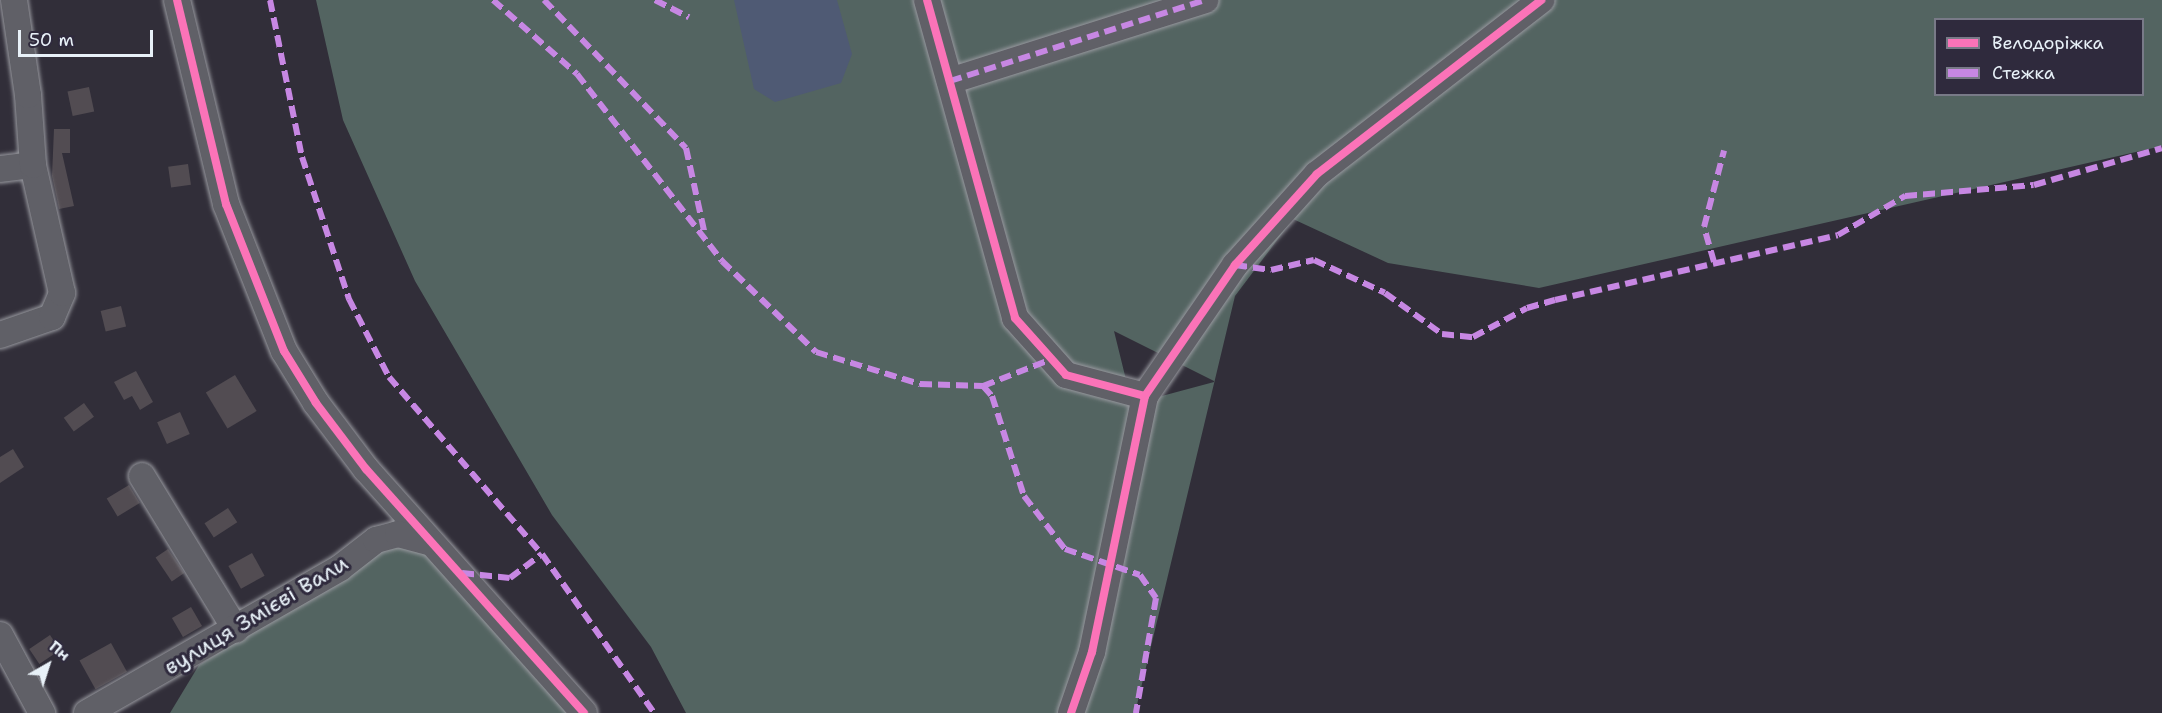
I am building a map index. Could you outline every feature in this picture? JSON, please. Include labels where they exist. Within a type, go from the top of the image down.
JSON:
[{"type":"street","points":[[0,335],[52,316],[62,293],[33,165],[28,95],[14,0]]},
{"type":"street","points":[[177,0],[226,204],[284,351],[316,404],[366,469],[428,542],[462,573],[584,713]]},
{"type":"street","points":[[927,0],[1015,318],[1066,375],[1145,396]]},
{"type":"street","points":[[950,81],[1205,0]]},
{"type":"street","points":[[1071,713],[1092,652],[1145,396],[1235,265],[1317,174],[1540,0]]},
{"type":"street","points":[[0,168],[33,165]]},
{"type":"street","points":[[142,476],[236,630]]},
{"type":"street","name":"вулиця Змієві Вали","points":[[87,713],[236,630],[340,568],[376,540],[398,534],[428,542]]},
{"type":"street","points":[[3,647],[42,713]]},
{"type":"shaded area","points":[[316,0],[2162,0],[2162,146],[1539,288],[1388,263],[1293,219],[1235,296],[1135,713],[686,713],[651,647],[552,515],[415,281],[343,120]],"holes":[[[1114,331],[1214,381],[1132,404]]]},
{"type":"shaded area","points":[[422,545],[568,713],[170,713],[199,665],[389,546]]},
{"type":"water","points":[[734,0],[837,0],[852,54],[841,83],[775,102],[754,89]]},
{"type":"building","points":[[89,87],[94,111],[73,116],[67,92]]},
{"type":"building","points":[[54,129],[70,129],[70,153],[62,153],[74,206],[59,209],[52,176]]},
{"type":"building","points":[[188,164],[191,185],[171,188],[168,167]]},
{"type":"building","points":[[121,306],[126,326],[106,331],[101,311]]},
{"type":"building","points":[[136,371],[153,402],[140,410],[132,396],[124,400],[114,382]]},
{"type":"building","points":[[235,375],[257,411],[227,429],[206,393]]},
{"type":"building","points":[[84,403],[94,417],[74,431],[64,418]]},
{"type":"building","points":[[180,412],[190,434],[167,444],[157,422]]},
{"type":"building","points":[[13,449],[24,467],[0,483],[0,457]]},
{"type":"building","points":[[129,485],[140,503],[118,516],[107,498]]},
{"type":"building","points":[[228,508],[237,522],[214,538],[205,523]]},
{"type":"building","points":[[168,549],[184,573],[172,581],[156,557]]},
{"type":"building","points":[[252,553],[265,576],[241,589],[228,566]]},
{"type":"building","points":[[191,607],[202,626],[183,637],[172,618]]},
{"type":"building","points":[[50,635],[60,650],[39,664],[29,649]]},
{"type":"building","points":[[111,643],[127,672],[96,689],[80,660]]},
{"type":"marked path","points":[[270,0],[302,157],[349,299],[389,377],[542,554],[654,713]]},
{"type":"marked path","points":[[493,0],[577,74],[722,261],[816,352],[920,384],[983,386],[1052,359]]},
{"type":"marked path","points":[[544,0],[686,148],[705,235]]},
{"type":"marked path","points":[[655,0],[689,17]]},
{"type":"marked path","points":[[950,81],[1205,0]]},
{"type":"marked path","points":[[1235,265],[1271,270],[1314,260],[1385,293],[1442,334],[1473,337],[1527,308],[1555,300],[1838,235],[1905,196],[2034,185],[2162,148]]},
{"type":"marked path","points":[[1714,262],[1704,227],[1724,151]]},
{"type":"marked path","points":[[983,386],[992,396],[1024,496],[1065,549],[1140,575],[1156,598],[1136,713]]},
{"type":"marked path","points":[[462,573],[510,578],[542,554]]},
{"type":"cycle path","points":[[177,0],[226,204],[284,351],[316,403],[366,469],[584,713]]},
{"type":"cycle path","points":[[927,0],[1015,318],[1066,375],[1145,396]]},
{"type":"cycle path","points":[[1071,713],[1092,652],[1145,396],[1235,265],[1317,174],[1541,0]]}]
